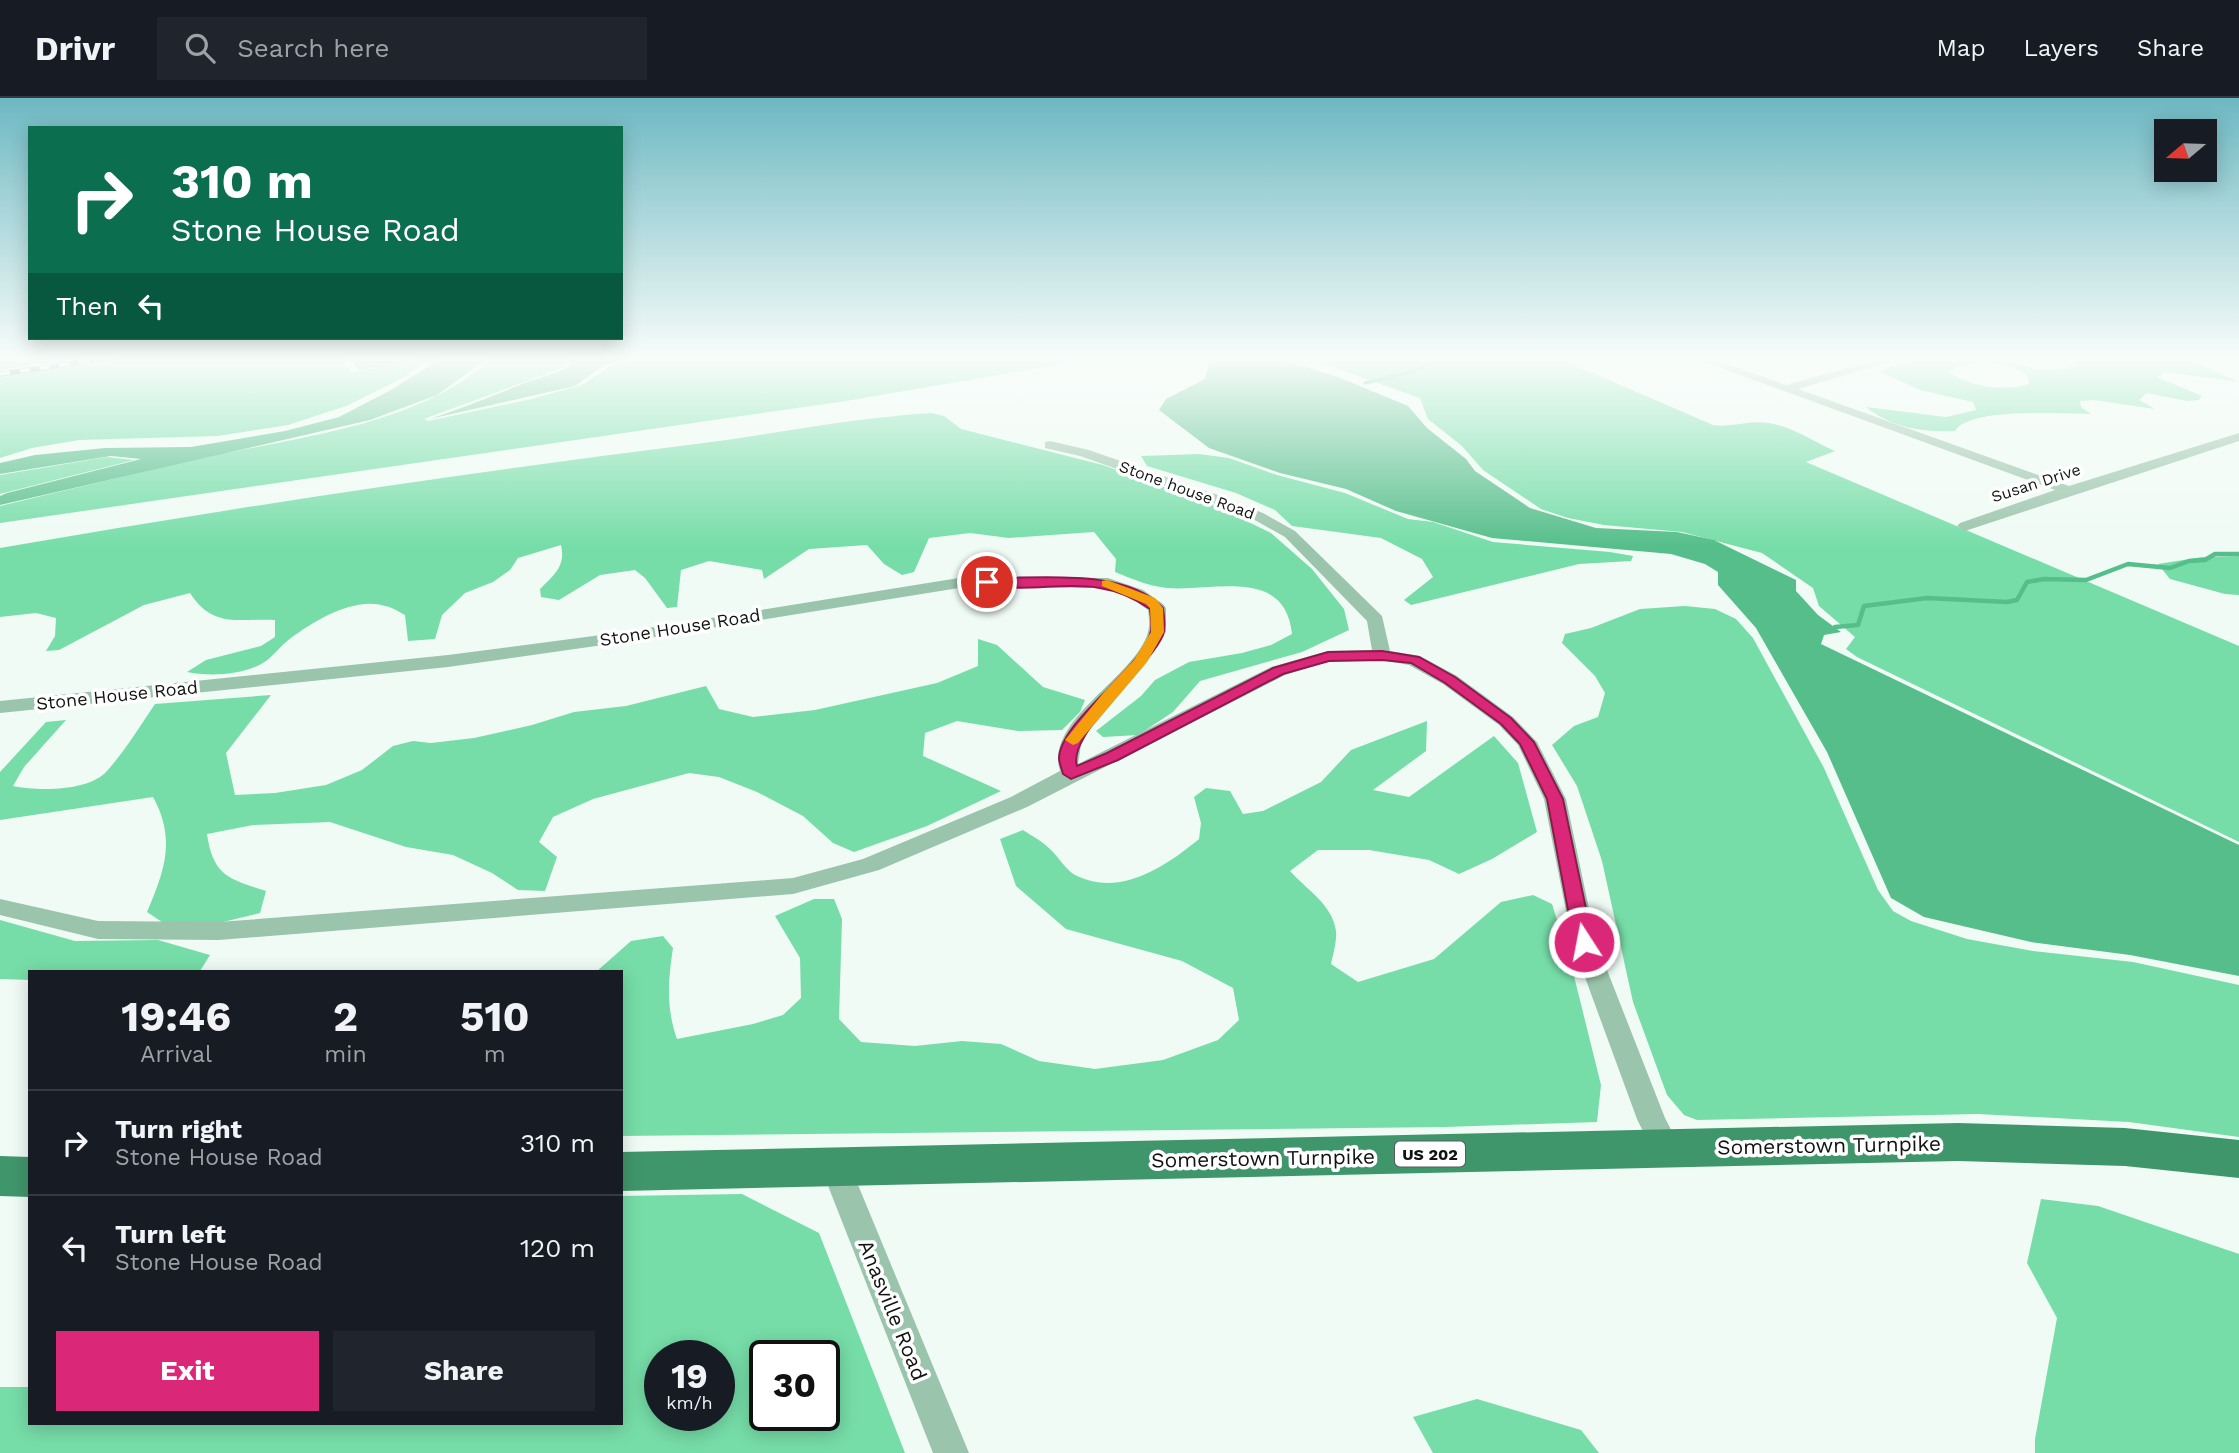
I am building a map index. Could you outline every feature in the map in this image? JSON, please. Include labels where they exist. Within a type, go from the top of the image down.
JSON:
[{"type":"main road","name":"Somerstown Turnpike","points":[[623,1172],[1665,1147],[2042,1144],[2125,1147],[2239,1159]]},
{"type":"main road","points":[[0,1177],[28,1177]]},
{"type":"street","points":[[1876,420],[2068,490]]},
{"type":"street","name":"Susan Drive","points":[[1965,526],[2068,490],[2239,437]]},
{"type":"street","name":"Stone house Road","points":[[1050,445],[1083,453],[1210,497],[1258,516],[1290,534],[1376,620],[1382,656]]},
{"type":"street","name":"Stone House Road","points":[[0,707],[448,661],[624,637],[952,583],[1108,583],[1151,601],[1157,608],[1157,632],[1140,662],[1072,741],[1067,759],[1071,774]]},
{"type":"street","points":[[0,907],[98,930],[219,931],[793,886],[871,865],[1019,802],[1278,671],[1328,656],[1382,656],[1414,660],[1450,680],[1506,721],[1527,742],[1555,799],[1584,942],[1651,1119],[1665,1147]]},
{"type":"street","name":"Anasville Road","points":[[836,1168],[951,1453]]},
{"type":"shaded area","points":[[0,420],[303,420],[217,436],[79,440],[32,448],[0,458]]},
{"type":"shaded area","points":[[327,420],[369,420],[0,505],[0,496],[7,493],[141,459],[111,456],[0,474],[0,463],[35,455],[105,448],[191,447],[285,431]]},
{"type":"shaded area","points":[[372,420],[713,420],[0,523],[0,506]]},
{"type":"shaded area","points":[[950,420],[961,429],[1103,465],[1212,504],[1271,533],[1312,569],[1344,609],[1349,630],[1302,652],[1200,681],[1173,712],[1138,735],[1103,737],[1096,731],[1141,696],[1155,680],[1189,662],[1242,653],[1271,645],[1292,634],[1287,613],[1276,599],[1262,591],[1225,586],[1167,588],[1115,572],[1116,559],[1094,532],[1009,538],[970,533],[929,538],[914,572],[902,575],[884,564],[867,545],[809,549],[764,579],[762,570],[709,561],[681,570],[677,607],[667,608],[645,578],[635,570],[600,575],[559,600],[541,597],[540,589],[554,574],[562,559],[561,545],[518,558],[510,570],[493,582],[465,593],[442,615],[435,639],[408,641],[405,615],[388,607],[359,605],[332,613],[307,627],[258,666],[228,674],[187,672],[206,660],[261,646],[275,637],[275,620],[218,617],[208,612],[190,593],[144,605],[59,650],[46,651],[55,636],[56,618],[36,613],[0,617],[0,548],[260,505],[842,422]]},
{"type":"shaded area","points":[[1172,420],[1420,420],[1466,459],[1475,471],[1530,508],[1596,528],[1677,532],[1714,540],[1796,580],[1796,591],[1818,615],[1841,632],[1824,635],[1821,644],[2239,845],[2239,976],[2130,955],[2031,942],[1924,917],[1891,898],[1827,752],[1756,628],[1718,585],[1718,572],[1705,564],[1671,554],[1492,538],[1396,511],[1346,489],[1280,473],[1209,448]]},
{"type":"shaded area","points":[[1430,420],[1702,420],[1713,425],[1727,426],[1761,422],[1777,425],[1835,451],[1806,462],[2239,646],[2239,842],[1857,657],[1846,649],[1855,637],[1819,606],[1813,588],[1762,553],[1682,532],[1604,525],[1541,509],[1483,470],[1462,446]]},
{"type":"shaded area","points":[[1889,420],[1972,420],[1955,431],[1932,431]]},
{"type":"shaded area","points":[[1199,454],[1229,458],[1277,475],[1345,493],[1408,519],[1433,522],[1493,542],[1633,556],[1631,561],[1579,564],[1411,605],[1404,600],[1433,577],[1422,559],[1381,538],[1292,526],[1275,510],[1236,493],[1147,466],[1141,456]]},
{"type":"shaded area","points":[[107,457],[134,460],[0,494],[0,475]]},
{"type":"shaded area","points":[[2239,556],[2239,595],[2225,594],[2170,579],[2158,564],[2202,557]]},
{"type":"shaded area","points":[[1685,606],[1715,609],[1736,619],[1753,638],[1824,768],[1878,890],[1893,911],[1911,921],[1967,939],[2033,951],[2133,962],[2239,985],[2239,1137],[2129,1122],[1978,1114],[1697,1120],[1684,1115],[1667,1095],[1633,1002],[1602,861],[1577,786],[1552,745],[1574,726],[1598,717],[1605,693],[1595,676],[1562,643],[1565,634],[1591,628],[1640,609]]},
{"type":"shaded area","points":[[978,639],[997,645],[1043,687],[1085,700],[1080,712],[1062,730],[1018,731],[957,721],[925,733],[923,756],[1001,791],[927,826],[854,852],[833,843],[803,816],[757,792],[719,777],[689,773],[593,799],[553,817],[539,842],[557,857],[545,891],[518,890],[492,873],[453,855],[406,847],[330,822],[253,825],[207,834],[214,859],[225,874],[266,891],[260,913],[219,923],[165,924],[147,912],[163,868],[166,841],[160,812],[153,797],[0,820],[0,772],[46,722],[66,720],[24,767],[13,786],[62,788],[99,778],[120,755],[155,704],[271,695],[226,753],[235,795],[275,793],[326,785],[362,770],[393,746],[413,741],[431,743],[474,738],[574,712],[626,706],[706,686],[719,709],[753,717],[815,710],[937,683],[978,666]]},
{"type":"shaded area","points":[[1427,721],[1426,751],[1373,790],[1409,797],[1494,736],[1518,763],[1537,832],[1492,859],[1459,874],[1429,860],[1369,850],[1318,850],[1290,871],[1318,898],[1334,922],[1336,939],[1331,964],[1358,982],[1434,959],[1501,902],[1533,895],[1552,904],[1572,968],[1601,1085],[1597,1122],[1445,1127],[623,1136],[623,970],[598,970],[631,941],[663,936],[673,948],[669,994],[677,1039],[753,1024],[783,1015],[801,998],[800,958],[775,916],[814,899],[834,899],[842,919],[839,1019],[861,1042],[915,1046],[962,1041],[1001,1044],[1039,1061],[1095,1069],[1163,1060],[1218,1040],[1239,1020],[1233,988],[1182,961],[1066,929],[1016,886],[1000,839],[1023,830],[1047,846],[1069,871],[1077,876],[1094,882],[1126,881],[1157,868],[1199,839],[1201,823],[1194,797],[1206,788],[1230,791],[1243,814],[1263,811],[1321,782],[1351,750]]},
{"type":"shaded area","points":[[0,920],[75,941],[158,940],[210,955],[201,970],[28,970],[28,980],[0,979]]},
{"type":"shaded area","points":[[742,1194],[819,1233],[905,1453],[0,1453],[0,1387],[28,1387],[28,1425],[623,1425],[623,1196]]},
{"type":"shaded area","points":[[2041,1199],[2098,1206],[2239,1254],[2239,1453],[2035,1453],[2035,1439],[2057,1318],[2027,1263]]},
{"type":"shaded area","points":[[1477,1399],[1581,1430],[1599,1453],[1433,1453],[1413,1417]]},
{"type":"waterway","points":[[1835,627],[1858,625],[1864,606],[1927,598],[2007,602],[2017,600],[2027,582],[2044,579],[2086,580],[2128,564],[2170,568],[2189,561],[2205,560],[2215,554],[2239,554]]},
{"type":"slow traffic","points":[[1073,740],[1140,662],[1157,632],[1157,608],[1151,601],[1107,583]]},
{"type":"route","points":[[987,582],[1108,583],[1138,594],[1157,608],[1157,632],[1140,662],[1072,741],[1067,759],[1071,774],[1112,757],[1278,671],[1328,656],[1382,656],[1414,660],[1450,680],[1506,721],[1527,742],[1555,799],[1584,942]]}]
